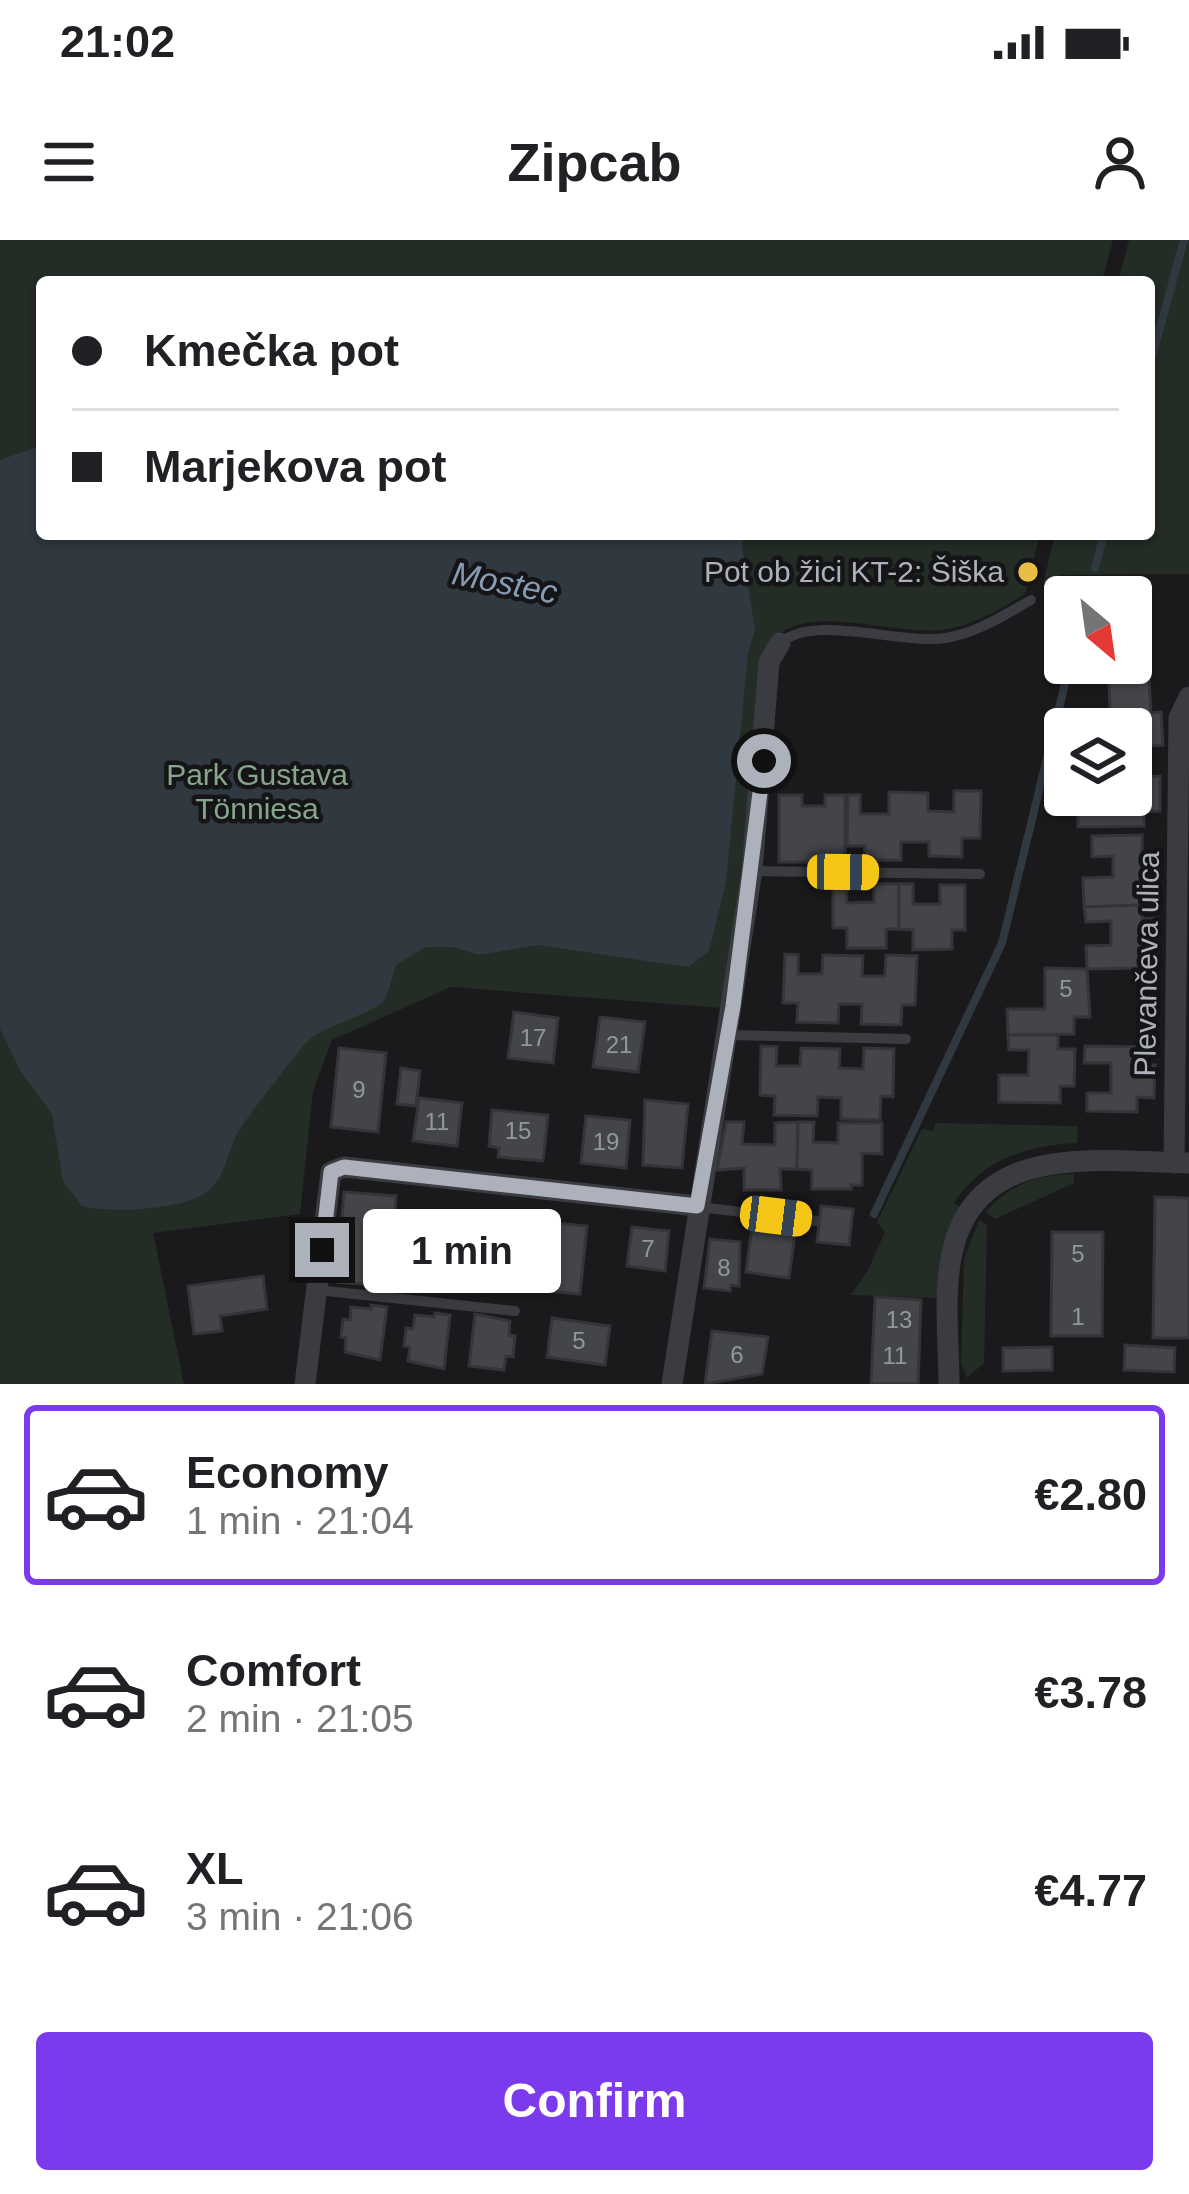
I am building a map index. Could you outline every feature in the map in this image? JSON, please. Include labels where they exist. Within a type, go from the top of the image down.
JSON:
[{"type":"street","points":[[672,1384],[752,871],[769,662],[780,644]]},
{"type":"street","name":"Plevančeva ulica","points":[[1181,1163],[1179,718],[1189,697]]},
{"type":"street","points":[[949,1384],[952,1253],[965,1218],[983,1195],[1008,1176],[1047,1163],[1181,1163]]},
{"type":"street","points":[[305,1384],[331,1172],[344,1167],[697,1206]]},
{"type":"lane","points":[[780,644],[810,630],[950,638],[1031,600]]},
{"type":"lane","points":[[752,871],[980,874]]},
{"type":"lane","points":[[728,1035],[906,1039]]},
{"type":"lane","points":[[697,1206],[816,1221]]},
{"type":"lane","points":[[316,1290],[515,1311]]},
{"type":"green space","name":"Park Gustava Tönniesa","points":[[0,240],[1113,240],[1104,276],[36,276],[36,540],[1038,540],[1025,594],[973,622],[920,630],[812,622],[776,636],[722,1008],[451,987],[332,1040],[313,1091],[300,1214],[153,1233],[184,1384],[0,1384]]},
{"type":"green space","points":[[1129,240],[1189,240],[1189,574],[1045,576],[1054,540],[1155,540],[1155,276],[1120,276]]},
{"type":"green space","points":[[935,1123],[1078,1126],[1077,1143],[1008,1157],[966,1188],[954,1203],[960,1207],[940,1258],[939,1298],[851,1295],[885,1232],[877,1222],[922,1129],[934,1131]]},
{"type":"green space","points":[[1074,1174],[1074,1183],[995,1219],[986,1212],[1026,1182]]},
{"type":"green space","points":[[979,1220],[987,1225],[984,1363],[967,1378],[961,1364],[964,1259]]},
{"type":"water","name":"Park Gustava Tönniesa","points":[[36,447],[36,540],[743,540],[755,630],[748,653],[726,882],[709,951],[688,967],[538,945],[479,955],[453,947],[426,947],[396,965],[379,1005],[304,1045],[242,1126],[216,1182],[200,1196],[142,1209],[82,1206],[63,1181],[52,1114],[21,1072],[0,1029],[0,460]]},
{"type":"building","points":[[1109,684],[1149,684],[1151,708],[1110,708]]},
{"type":"building","points":[[1161,712],[1163,745],[1152,746],[1152,713]]},
{"type":"building","points":[[1152,776],[1160,776],[1160,811],[1152,812]]},
{"type":"building","points":[[954,791],[981,791],[980,838],[962,838],[962,857],[929,856],[929,842],[901,842],[901,860],[864,860],[865,846],[847,846],[848,795],[860,795],[860,814],[889,814],[889,792],[928,793],[928,811],[954,812]]},
{"type":"building","points":[[779,795],[802,795],[802,806],[825,806],[825,795],[845,795],[845,862],[779,862]]},
{"type":"building","points":[[1078,816],[1144,816],[1144,826],[1078,827]]},
{"type":"building","points":[[1142,835],[1142,853],[1160,853],[1161,891],[1143,892],[1143,905],[1084,907],[1083,878],[1113,877],[1113,856],[1092,857],[1092,836]]},
{"type":"building","points":[[833,883],[846,883],[847,903],[874,902],[874,884],[899,884],[899,929],[886,929],[886,948],[847,948],[847,928],[833,928]]},
{"type":"building","points":[[899,884],[913,884],[913,904],[940,904],[940,885],[965,885],[965,930],[952,930],[952,949],[913,950],[913,930],[899,929]]},
{"type":"building","points":[[1143,905],[1142,919],[1157,918],[1158,958],[1140,958],[1140,968],[1087,969],[1086,946],[1111,945],[1111,921],[1086,922],[1084,907]]},
{"type":"building","points":[[785,954],[798,955],[798,974],[822,974],[823,955],[863,956],[862,976],[885,976],[886,955],[917,956],[915,1005],[902,1005],[901,1025],[861,1024],[862,1004],[839,1004],[838,1023],[797,1022],[798,1003],[783,1003]]},
{"type":"building","points":[[1045,968],[1087,969],[1090,1017],[1074,1017],[1074,1034],[1008,1035],[1007,1009],[1045,1009]]},
{"type":"building","points":[[514,1012],[558,1018],[553,1063],[508,1058]]},
{"type":"building","points":[[600,1017],[645,1022],[638,1072],[593,1067]]},
{"type":"building","points":[[1008,1035],[1058,1035],[1058,1049],[1075,1049],[1074,1086],[1060,1086],[1060,1103],[999,1102],[999,1075],[1028,1075],[1029,1050],[1009,1050]]},
{"type":"building","points":[[761,1046],[777,1047],[776,1066],[800,1066],[801,1048],[840,1049],[839,1068],[863,1069],[864,1048],[894,1049],[893,1097],[881,1096],[880,1120],[841,1119],[841,1098],[818,1097],[817,1116],[774,1115],[775,1096],[760,1095]]},
{"type":"building","points":[[1085,1046],[1142,1047],[1141,1064],[1155,1065],[1154,1098],[1137,1097],[1137,1112],[1087,1111],[1087,1093],[1111,1093],[1111,1063],[1084,1063]]},
{"type":"building","points":[[339,1048],[386,1053],[378,1132],[331,1127]]},
{"type":"building","points":[[401,1068],[420,1071],[416,1106],[397,1104]]},
{"type":"building","points":[[419,1098],[462,1103],[457,1146],[413,1141]]},
{"type":"building","points":[[645,1100],[688,1104],[682,1168],[643,1165]]},
{"type":"building","points":[[492,1110],[548,1115],[543,1161],[498,1157],[499,1148],[489,1146]]},
{"type":"building","points":[[586,1116],[630,1120],[626,1168],[581,1163]]},
{"type":"building","points":[[726,1122],[744,1122],[742,1144],[775,1145],[775,1123],[798,1122],[797,1169],[780,1169],[781,1190],[744,1190],[744,1168],[717,1170]]},
{"type":"building","points":[[798,1122],[814,1122],[813,1142],[838,1143],[838,1123],[882,1123],[882,1154],[862,1153],[862,1185],[812,1189],[812,1170],[797,1169]]},
{"type":"building","points":[[344,1192],[396,1196],[389,1286],[337,1282]]},
{"type":"building","points":[[1155,1197],[1189,1198],[1189,1338],[1153,1338]]},
{"type":"building","points":[[821,1206],[853,1209],[849,1245],[817,1242]]},
{"type":"building","points":[[753,1220],[796,1226],[789,1278],[746,1272]]},
{"type":"building","points":[[555,1223],[587,1226],[580,1294],[527,1289],[530,1255],[551,1257]]},
{"type":"building","points":[[416,1225],[459,1230],[453,1282],[409,1277]]},
{"type":"building","points":[[632,1227],[669,1231],[665,1271],[627,1266]]},
{"type":"building","points":[[1052,1232],[1103,1232],[1102,1336],[1051,1336]]},
{"type":"building","points":[[710,1239],[740,1242],[739,1286],[731,1285],[730,1291],[704,1288]]},
{"type":"building","points":[[263,1276],[267,1309],[220,1316],[222,1331],[194,1334],[188,1286]]},
{"type":"building","points":[[875,1297],[921,1300],[918,1384],[871,1384]]},
{"type":"building","points":[[371,1305],[387,1307],[380,1360],[345,1352],[346,1338],[341,1337],[343,1319],[350,1320],[351,1307],[371,1309]]},
{"type":"building","points":[[435,1313],[450,1315],[444,1369],[408,1361],[410,1347],[404,1346],[406,1328],[413,1329],[415,1315],[434,1317]]},
{"type":"building","points":[[475,1314],[510,1321],[509,1335],[515,1336],[513,1357],[506,1356],[504,1370],[469,1366]]},
{"type":"building","points":[[552,1318],[610,1326],[605,1365],[547,1357]]},
{"type":"building","points":[[712,1331],[768,1337],[762,1374],[705,1384]]},
{"type":"building","points":[[1125,1345],[1175,1348],[1174,1372],[1124,1370]]},
{"type":"building","points":[[1052,1347],[1052,1370],[1003,1371],[1003,1348]]},
{"type":"waterway","points":[[1155,346],[1184,240]]},
{"type":"waterway","points":[[1095,568],[1102,540]]},
{"type":"waterway","points":[[874,1214],[1002,943],[1065,684]]},
{"type":"place","name":"Pot ob žici KT-2: Šiška","points":[[1028,572]]},
{"type":"route","points":[[322,1250],[328,1183],[331,1172],[344,1167],[697,1206],[733,1006],[764,761]]},
{"type":"water label","name":"Mostec","points":[[505,582]]}]
